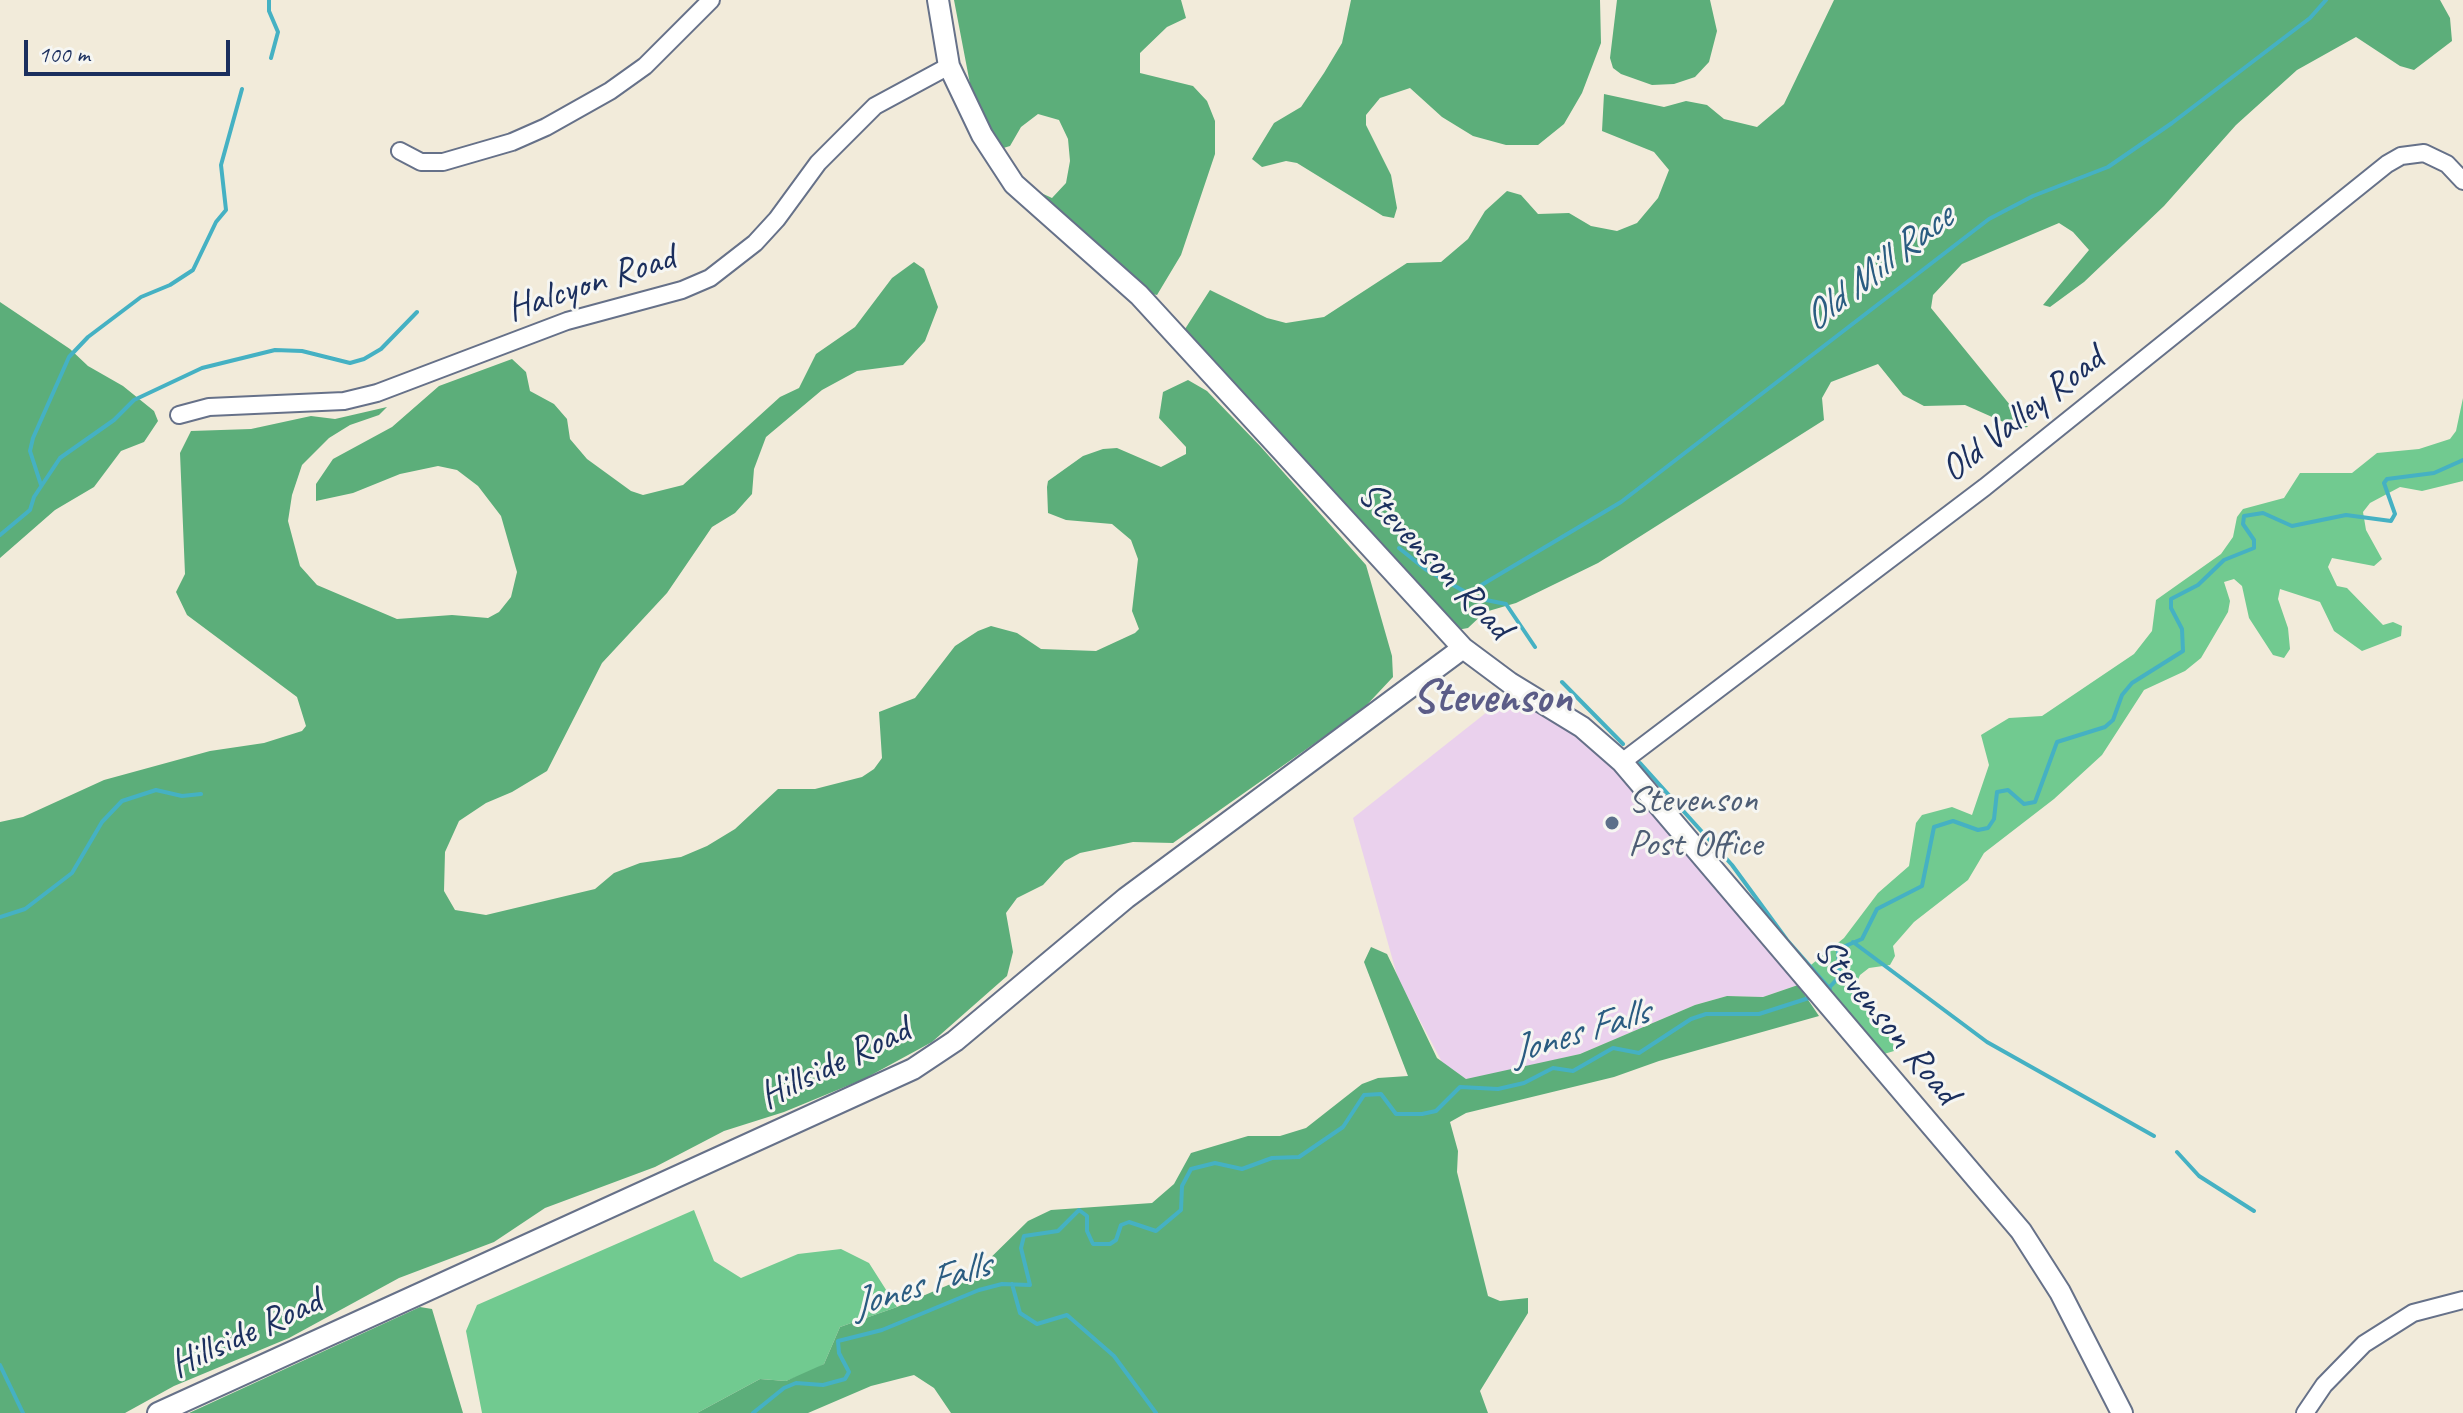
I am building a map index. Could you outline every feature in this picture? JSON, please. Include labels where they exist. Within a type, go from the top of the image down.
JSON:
[{"type":"street","points":[[400,151],[421,162],[443,162],[512,142],[546,127],[610,91],[645,66],[711,0]]},
{"type":"street","name":"Stevenson Road","points":[[938,0],[949,66],[982,135],[1014,184],[1147,303],[1463,648],[1510,683],[1582,727],[1622,762],[2021,1231],[2060,1292],[2122,1413]]},
{"type":"street","name":"Halcyon Road","points":[[179,415],[209,407],[344,401],[377,393],[567,321],[682,290],[710,278],[755,243],[777,219],[818,163],[875,106],[949,66]]},
{"type":"street","name":"Old Valley Road","points":[[1622,762],[1985,487],[2387,164],[2401,156],[2424,153],[2447,164],[2463,181]]},
{"type":"street","name":"Hillside Road","points":[[158,1413],[913,1069],[955,1041],[1126,898],[1463,648]]},
{"type":"street","points":[[2305,1413],[2324,1385],[2364,1344],[2413,1313],[2463,1300]]},
{"type":"shaded area","points":[[1511,693],[1580,734],[1604,757],[1798,985],[1763,997],[1727,996],[1695,1005],[1580,1054],[1487,1076],[1466,1079],[1443,1064],[1398,979],[1353,818]]},
{"type":"green space","points":[[954,0],[1181,0],[1186,18],[1167,27],[1140,53],[1140,73],[1193,86],[1207,101],[1215,121],[1215,154],[1181,255],[1157,295],[1147,293],[1109,254],[1028,187],[1052,198],[1066,183],[1070,161],[1068,139],[1059,120],[1038,114],[1021,127],[1010,146],[1000,149],[971,89]]},
{"type":"green space","points":[[1351,0],[1600,0],[1601,43],[1582,93],[1564,124],[1538,145],[1506,145],[1473,136],[1442,117],[1410,88],[1380,98],[1366,115],[1366,125],[1391,175],[1397,208],[1394,218],[1383,216],[1297,163],[1286,161],[1262,167],[1252,159],[1274,123],[1301,107],[1324,73],[1342,43]]},
{"type":"green space","points":[[1617,0],[1710,0],[1717,31],[1709,62],[1695,77],[1674,84],[1652,85],[1621,74],[1613,68],[1610,58]]},
{"type":"green space","points":[[1834,0],[2440,0],[2450,18],[2452,41],[2414,70],[2400,66],[2356,37],[2297,70],[2236,125],[2164,206],[2084,282],[2050,307],[2043,305],[2089,250],[2073,232],[2059,223],[1962,264],[1933,295],[1931,308],[2028,427],[2017,428],[1965,405],[1924,406],[1903,395],[1878,364],[1831,382],[1822,398],[1824,420],[1598,563],[1516,603],[1485,612],[1468,628],[1457,630],[1282,435],[1211,363],[1185,329],[1210,290],[1267,318],[1286,323],[1324,317],[1407,263],[1441,262],[1468,239],[1485,211],[1507,191],[1521,195],[1538,214],[1569,213],[1591,226],[1617,231],[1637,223],[1658,198],[1669,170],[1654,152],[1602,131],[1604,94],[1664,107],[1686,101],[1707,105],[1724,119],[1757,127],[1784,104]]},
{"type":"green space","points":[[914,262],[924,269],[938,307],[925,341],[903,365],[857,371],[822,390],[766,437],[754,469],[752,494],[735,513],[712,527],[667,593],[602,663],[547,771],[459,821],[445,852],[444,891],[455,910],[486,915],[595,889],[614,873],[640,863],[681,857],[707,846],[735,829],[778,789],[815,789],[862,777],[874,769],[882,758],[879,712],[915,698],[955,646],[978,631],[991,626],[1017,633],[1041,649],[1096,651],[1135,633],[1139,629],[1132,611],[1138,559],[1131,540],[1112,524],[1066,520],[1048,513],[1048,481],[1083,456],[1103,449],[1117,448],[1161,467],[1186,454],[1186,447],[1159,418],[1163,392],[1188,380],[1207,391],[1260,446],[1366,565],[1392,656],[1393,677],[1362,710],[1173,843],[1133,842],[1080,853],[1065,861],[1043,885],[1017,898],[1006,913],[1013,952],[1007,976],[932,1042],[864,1079],[784,1112],[724,1131],[655,1167],[545,1208],[494,1242],[399,1278],[289,1338],[174,1386],[125,1413],[0,1413],[0,822],[23,817],[104,780],[210,751],[264,743],[302,731],[306,726],[297,697],[187,615],[176,592],[185,574],[180,453],[191,431],[251,429],[311,416],[335,419],[387,407],[379,415],[350,425],[329,438],[302,465],[292,495],[288,521],[300,566],[317,585],[397,619],[452,615],[488,618],[499,612],[511,597],[517,572],[501,516],[478,486],[457,470],[438,466],[400,474],[353,493],[316,501],[316,484],[333,459],[392,427],[439,386],[512,359],[526,372],[530,391],[554,404],[567,419],[570,439],[587,459],[631,491],[643,495],[683,485],[780,397],[799,388],[816,354],[855,327],[892,278]]},
{"type":"green space","points":[[0,302],[70,349],[88,366],[123,386],[154,411],[158,421],[144,442],[121,451],[94,487],[55,510],[0,558]]},
{"type":"green space","points":[[2463,398],[2463,481],[2422,491],[2400,487],[2370,503],[2363,512],[2366,530],[2382,559],[2374,566],[2332,558],[2328,567],[2337,586],[2347,588],[2383,625],[2393,622],[2402,626],[2401,636],[2362,651],[2334,631],[2320,602],[2280,589],[2278,599],[2288,628],[2290,649],[2284,658],[2273,655],[2249,618],[2242,586],[2234,579],[2224,582],[2230,601],[2228,612],[2201,658],[2185,671],[2144,690],[2102,755],[2054,799],[1984,853],[1968,880],[1914,922],[1893,946],[1895,956],[1890,965],[1869,968],[1860,975],[1856,984],[1858,994],[1893,1040],[1894,1051],[1884,1054],[1806,969],[1844,938],[1878,893],[1909,866],[1916,823],[1922,815],[1952,807],[1972,815],[1989,765],[1981,735],[2009,718],[2042,716],[2134,654],[2152,631],[2156,600],[2221,554],[2233,537],[2237,517],[2243,509],[2284,498],[2300,473],[2352,473],[2377,453],[2419,449],[2450,439],[2456,431]]},
{"type":"green space","points":[[1371,947],[1387,954],[1437,1058],[1466,1079],[1580,1054],[1695,1005],[1727,996],[1763,997],[1798,985],[1819,1016],[1659,1061],[1614,1077],[1466,1113],[1450,1122],[1458,1151],[1457,1172],[1488,1296],[1500,1301],[1528,1298],[1528,1313],[1480,1391],[1488,1413],[951,1413],[934,1388],[914,1375],[871,1386],[808,1413],[697,1413],[760,1379],[786,1381],[824,1364],[840,1327],[974,1274],[1028,1221],[1051,1210],[1152,1203],[1174,1184],[1191,1153],[1248,1136],[1280,1136],[1306,1128],[1362,1084],[1378,1078],[1408,1076],[1364,962]]},
{"type":"green space","points":[[694,1210],[714,1261],[741,1278],[798,1254],[841,1249],[869,1263],[897,1307],[840,1327],[824,1364],[810,1372],[786,1381],[760,1379],[697,1413],[482,1413],[466,1331],[477,1305]]},
{"type":"green space","points":[[420,1307],[432,1309],[463,1413],[189,1413]]},
{"type":"waterway","points":[[269,0],[269,11],[278,32],[271,58]]},
{"type":"waterway","name":"Old Mill Race","points":[[1468,593],[1621,502],[1989,219],[2033,196],[2108,167],[2172,123],[2310,18],[2326,0]]},
{"type":"waterway","points":[[41,485],[30,451],[69,357],[88,337],[141,297],[170,285],[193,270],[216,222],[226,210],[221,165],[242,89]]},
{"type":"waterway","points":[[0,535],[30,510],[34,497],[60,458],[114,420],[134,400],[202,368],[275,350],[302,351],[350,363],[364,359],[381,349],[417,312]]},
{"type":"waterway","name":"Jones Falls","points":[[1827,990],[1839,977],[1838,949],[1862,939],[1877,909],[1922,886],[1934,827],[1953,821],[1978,830],[1988,828],[1994,819],[1997,792],[2008,790],[2024,804],[2035,802],[2057,742],[2105,727],[2113,720],[2122,695],[2132,683],[2183,651],[2182,629],[2171,608],[2171,599],[2198,585],[2224,560],[2254,548],[2254,540],[2243,524],[2244,516],[2263,513],[2292,526],[2346,515],[2391,521],[2395,514],[2384,483],[2387,479],[2434,473],[2463,460]]},
{"type":"waterway","points":[[1399,548],[1425,569],[1476,598],[1506,604],[1535,647]]},
{"type":"waterway","points":[[1562,682],[1623,744]]},
{"type":"waterway","points":[[1640,763],[1732,865],[1787,940],[1830,989]]},
{"type":"waterway","points":[[0,917],[25,909],[72,873],[102,822],[122,801],[156,790],[182,796],[201,794]]},
{"type":"waterway","points":[[1853,942],[1987,1042],[2154,1136]]},
{"type":"waterway","name":"Jones Falls","points":[[753,1413],[784,1388],[796,1383],[823,1385],[845,1379],[849,1372],[839,1353],[838,1341],[882,1330],[979,1290],[1002,1284],[1030,1285],[1021,1248],[1024,1236],[1058,1231],[1079,1210],[1087,1216],[1087,1231],[1093,1244],[1110,1244],[1116,1240],[1121,1225],[1129,1222],[1156,1231],[1181,1210],[1182,1186],[1191,1169],[1215,1163],[1242,1169],[1272,1158],[1299,1157],[1343,1127],[1364,1095],[1381,1094],[1396,1114],[1436,1111],[1460,1087],[1498,1089],[1524,1083],[1553,1068],[1573,1071],[1613,1048],[1639,1053],[1691,1019],[1706,1014],[1759,1014],[1812,997]]},
{"type":"waterway","points":[[2177,1152],[2199,1176],[2254,1211]]},
{"type":"waterway","points":[[1012,1284],[1020,1313],[1037,1324],[1067,1315],[1114,1356],[1156,1413]]},
{"type":"waterway","points":[[0,1365],[23,1413]]},
{"type":"place","name":"Stevenson Post Office","points":[[1612,823]]},
{"type":"district","name":"Stevenson","points":[[1492,699]]}]
